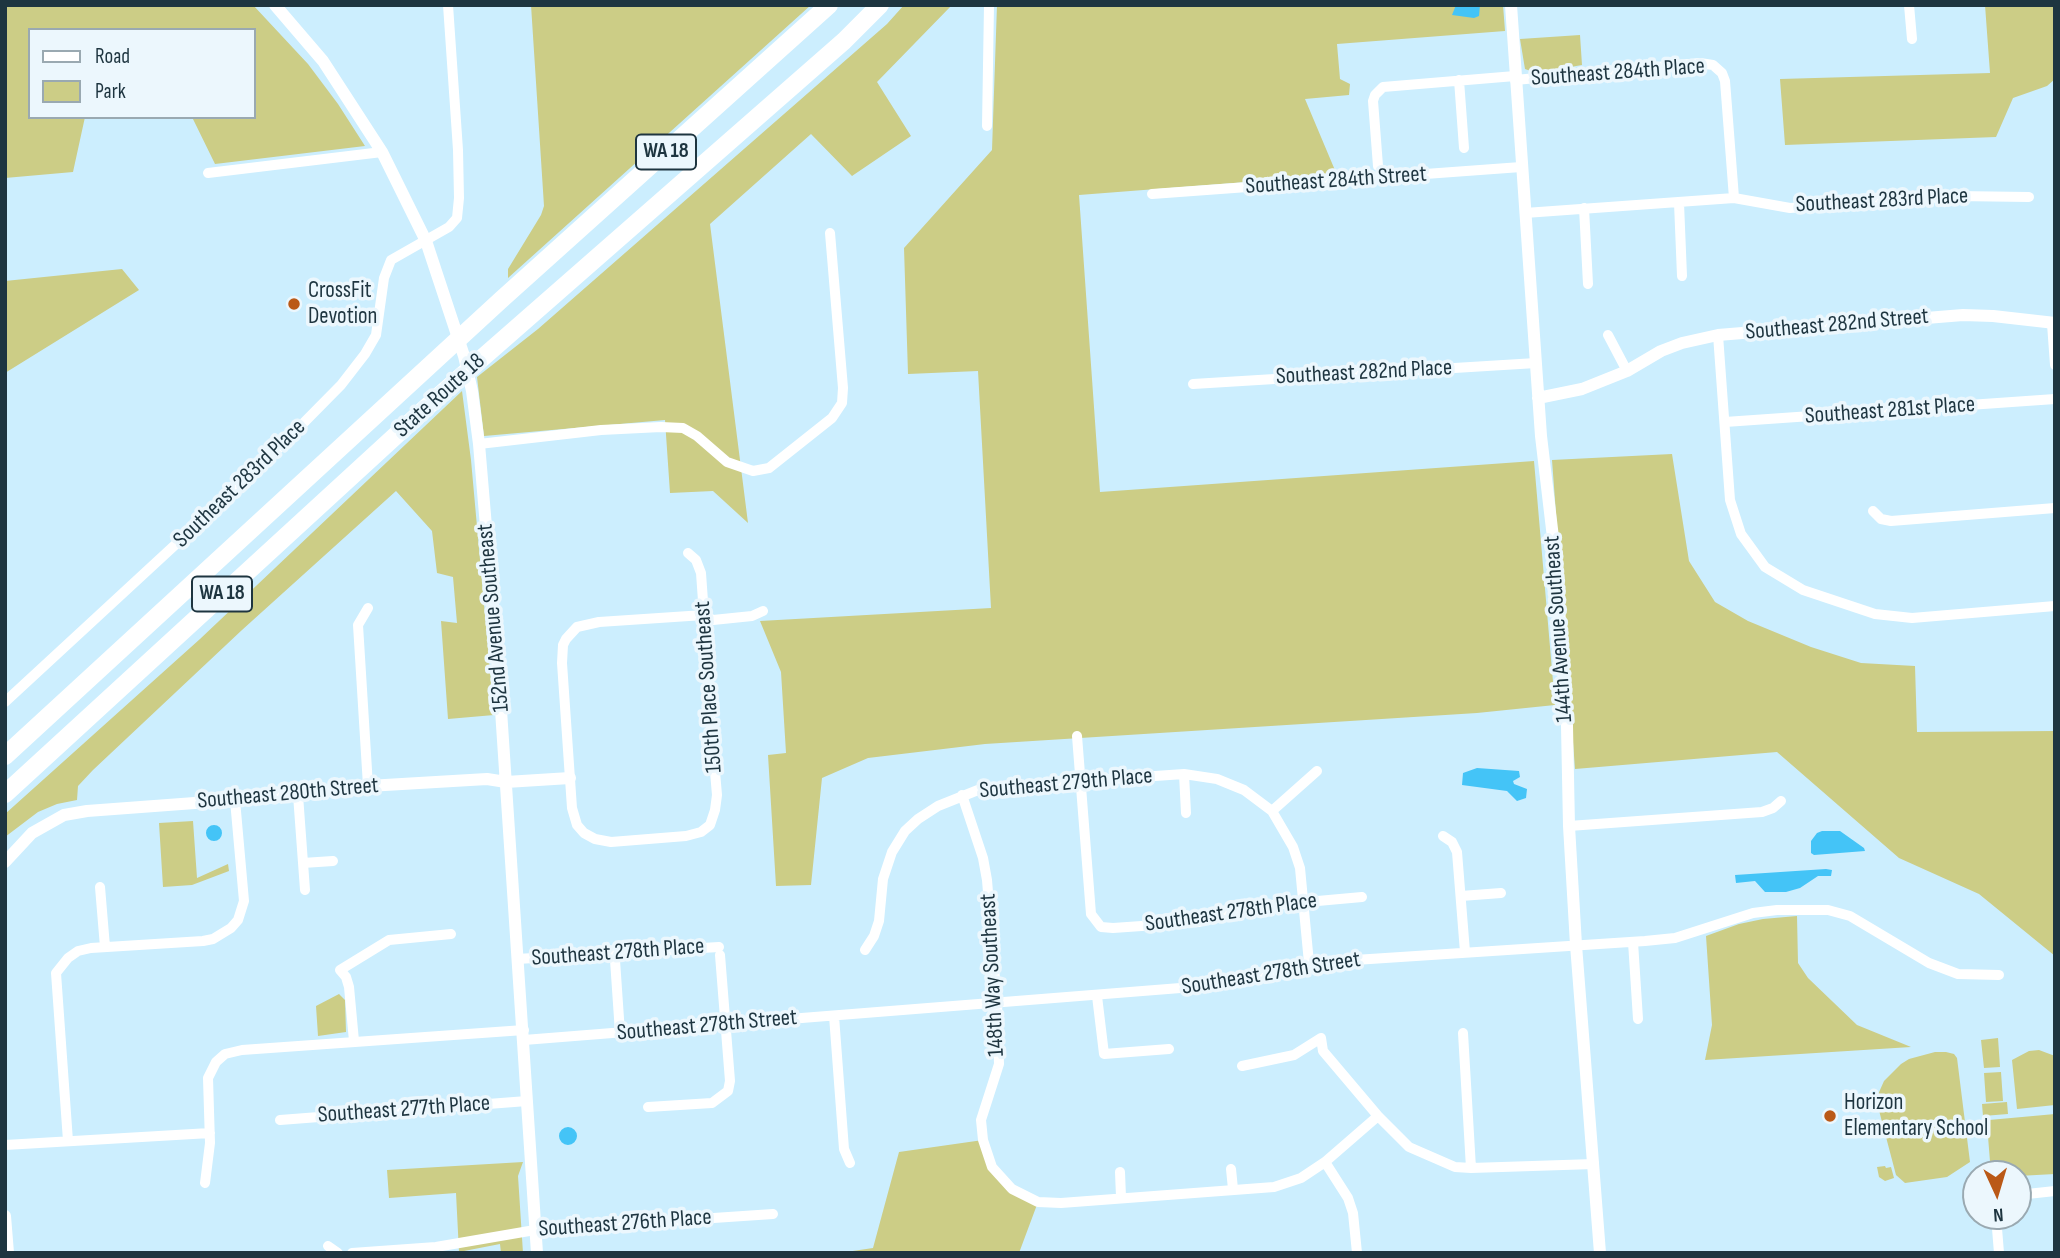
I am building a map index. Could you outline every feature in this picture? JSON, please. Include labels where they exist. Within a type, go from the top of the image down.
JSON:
[{"type":"highway","name":"State Route 18","points":[[5,756],[502,299],[829,5]]},
{"type":"highway","name":"State Route 18","points":[[5,794],[440,395],[844,41],[880,5]]},
{"type":"street","name":"152nd Avenue Southeast","points":[[275,5],[323,61],[382,152],[426,241],[464,356],[472,391],[479,444],[506,782],[537,1253]]},
{"type":"street","points":[[426,241],[454,222],[459,207],[458,150],[448,5]]},
{"type":"street","points":[[987,126],[989,5]]},
{"type":"street","name":"144th Avenue Southeast","points":[[1511,5],[1538,398],[1556,563],[1567,726],[1569,826],[1576,945],[1600,1253]]},
{"type":"street","points":[[1909,5],[1912,39]]},
{"type":"street","name":"Southeast 284th Place","points":[[1378,166],[1373,101],[1377,92],[1388,85],[1700,63],[1713,65],[1720,70],[1724,81],[1734,198]]},
{"type":"street","points":[[1459,80],[1464,148]]},
{"type":"street","points":[[208,173],[382,152]]},
{"type":"street","name":"Southeast 284th Street","points":[[1152,194],[1521,167]]},
{"type":"street","name":"Southeast 283rd Place","points":[[1525,213],[1734,198],[1790,208],[1956,195],[2029,197]]},
{"type":"street","points":[[1679,203],[1682,276]]},
{"type":"street","points":[[1584,208],[1588,284]]},
{"type":"street","points":[[479,444],[601,430],[683,428],[697,436],[727,462],[763,471],[832,418],[842,403],[830,233]]},
{"type":"street","name":"Southeast 283rd Place","points":[[5,702],[267,460],[341,385],[376,335],[384,278],[391,260],[426,241]]},
{"type":"street","name":"Southeast 282nd Street","points":[[1538,398],[1583,389],[1627,371],[1661,351],[1718,335],[1963,315],[2054,323]]},
{"type":"street","points":[[2054,323],[2055,365]]},
{"type":"street","points":[[1608,335],[1627,371]]},
{"type":"street","points":[[1718,335],[1730,500],[1741,534],[1765,567],[1803,590],[1875,614],[1912,618],[2055,606]]},
{"type":"street","name":"Southeast 282nd Place","points":[[1192,384],[1536,363]]},
{"type":"street","name":"Southeast 281st Place","points":[[1725,422],[2055,400]]},
{"type":"street","points":[[1873,511],[1881,519],[1891,521],[2055,508]]},
{"type":"street","name":"150th Place Southeast","points":[[570,778],[572,807],[577,825],[595,839],[611,842],[686,836],[701,832],[710,825],[717,795],[701,573],[696,560],[688,553]]},
{"type":"street","points":[[368,608],[358,625],[368,786]]},
{"type":"street","points":[[570,778],[562,663],[563,645],[577,627],[599,622],[704,615],[713,620],[752,616],[763,611]]},
{"type":"street","points":[[1077,736],[1081,780]]},
{"type":"street","points":[[1309,963],[1300,868],[1272,811],[1317,771]]},
{"type":"street","points":[[1184,774],[1186,813]]},
{"type":"street","name":"Southeast 279th Place","points":[[865,950],[879,921],[883,879],[892,852],[905,831],[938,806],[962,795],[983,788],[1184,774],[1217,779],[1244,790],[1272,811]]},
{"type":"street","name":"Southeast 280th Street","points":[[5,862],[32,832],[64,815],[87,811],[235,800],[368,786],[485,779],[506,782],[570,778]]},
{"type":"street","name":"Southeast 278th Place","points":[[1081,780],[1091,914],[1101,927],[1199,922],[1262,905],[1362,897]]},
{"type":"street","points":[[298,794],[305,890]]},
{"type":"street","name":"148th Way Southeast","points":[[962,795],[983,858],[987,880],[997,1003],[999,1063],[981,1120],[987,1158],[998,1177],[1012,1189],[1038,1202],[1061,1203],[1121,1197]]},
{"type":"street","points":[[68,1141],[57,973],[68,958],[78,951],[203,941],[213,939],[231,928],[238,920],[244,901],[235,800]]},
{"type":"street","points":[[1569,826],[1762,812],[1781,801]]},
{"type":"street","points":[[1443,836],[1452,842],[1457,852],[1465,952]]},
{"type":"street","points":[[303,863],[333,860]]},
{"type":"street","points":[[100,887],[105,947]]},
{"type":"street","points":[[1461,896],[1501,893]]},
{"type":"street","name":"Southeast 278th Street","points":[[209,1133],[209,1073],[225,1054],[242,1049],[354,1041],[620,1033],[1097,996],[1220,983],[1309,963],[1675,938],[1753,913],[1777,910],[1828,910],[1850,916],[1929,964],[1958,974],[1999,975]]},
{"type":"street","points":[[354,1041],[349,987],[340,970],[389,940],[451,934]]},
{"type":"street","points":[[1633,942],[1638,1019]]},
{"type":"street","name":"Southeast 278th Place","points":[[517,959],[720,951],[726,1024]]},
{"type":"street","points":[[615,960],[620,1033]]},
{"type":"street","points":[[1097,996],[1104,1054],[1168,1049]]},
{"type":"street","points":[[834,1016],[844,1149],[850,1163]]},
{"type":"street","points":[[648,1107],[712,1103],[724,1096],[730,1081],[726,1024]]},
{"type":"street","points":[[1463,1033],[1471,1168]]},
{"type":"street","points":[[1241,1066],[1294,1055],[1321,1038],[1324,1051],[1378,1116],[1409,1147],[1437,1161],[1454,1167],[1471,1168],[1594,1164]]},
{"type":"street","name":"Southeast 277th Place","points":[[280,1120],[527,1101]]},
{"type":"street","points":[[1120,1172],[1121,1197],[1274,1187],[1301,1178],[1325,1162],[1378,1116]]},
{"type":"street","points":[[5,1145],[209,1133],[205,1183]]},
{"type":"street","points":[[1325,1162],[1348,1198],[1353,1213],[1357,1253]]},
{"type":"street","points":[[1231,1169],[1233,1189]]},
{"type":"street","points":[[2032,1194],[2055,1192]]},
{"type":"street","name":"Southeast 276th Place","points":[[352,1253],[436,1247],[535,1230],[774,1214]]},
{"type":"street","points":[[5,1216],[8,1253]]},
{"type":"street","points":[[1997,1230],[1999,1253]]},
{"type":"street","points":[[328,1246],[338,1253]]},
{"type":"green space","points":[[5,5],[253,5],[308,64],[365,146],[215,164],[193,119],[256,119],[256,28],[28,28],[28,119],[85,119],[73,172],[5,178]]},
{"type":"green space","points":[[531,5],[811,5],[508,278],[508,269],[544,206]]},
{"type":"green space","points":[[904,5],[952,5],[877,82],[911,136],[852,176],[811,134],[710,224],[748,523],[713,491],[670,493],[665,420],[484,436],[477,377],[538,329],[887,24]]},
{"type":"green space","points":[[997,5],[1503,5],[1505,31],[1337,44],[1340,79],[1350,84],[1349,95],[1305,99],[1337,175],[1079,195],[1100,492],[1534,461],[1555,705],[1477,713],[985,744],[868,758],[822,778],[811,885],[776,886],[768,755],[786,753],[781,672],[760,621],[991,608],[978,371],[908,374],[904,248],[992,150]]},
{"type":"green space","points":[[1985,5],[2055,5],[2055,79],[2047,86],[2013,98],[1996,137],[1785,145],[1780,79],[1990,73]]},
{"type":"green space","points":[[1580,35],[1582,65],[1536,73],[1525,69],[1520,39]]},
{"type":"green space","points":[[122,269],[139,290],[5,373],[5,281]]},
{"type":"green space","points":[[462,391],[471,460],[494,715],[448,719],[441,621],[457,623],[453,577],[437,573],[432,531],[396,491],[93,770],[78,786],[77,800],[38,812],[5,837],[5,814],[200,639]]},
{"type":"green space","points":[[1672,454],[1689,561],[1715,602],[1748,621],[1811,647],[1861,663],[1915,666],[1917,732],[2055,731],[2055,956],[1979,894],[1899,858],[1777,752],[1575,769],[1552,460]]},
{"type":"green space","points":[[193,821],[197,878],[228,864],[229,871],[192,885],[163,887],[159,823]]},
{"type":"green space","points":[[1797,916],[1798,963],[1808,978],[1857,1025],[1911,1047],[1705,1060],[1712,1025],[1706,936],[1739,924]]},
{"type":"green space","points":[[339,994],[345,1000],[346,1032],[318,1036],[316,1006]]},
{"type":"green space","points":[[1998,1038],[2000,1067],[1984,1068],[1981,1040]]},
{"type":"green space","points":[[2039,1050],[2055,1056],[2055,1105],[2017,1109],[2012,1060],[2029,1051]]},
{"type":"green space","points":[[1935,1052],[1954,1054],[1957,1058],[1970,1160],[1962,1160],[1962,1167],[1947,1177],[1905,1183],[1896,1175],[1876,1099],[1884,1081],[1909,1059]]},
{"type":"green space","points":[[2001,1072],[2003,1101],[1986,1102],[1984,1073]]},
{"type":"green space","points":[[2007,1102],[2008,1114],[1983,1116],[1982,1104]]},
{"type":"green space","points":[[2055,1114],[2055,1174],[2032,1175],[2032,1160],[1990,1160],[1989,1120]]},
{"type":"green space","points":[[983,1140],[998,1177],[1038,1202],[1019,1253],[839,1253],[873,1248],[899,1152]]},
{"type":"green space","points":[[523,1162],[518,1176],[523,1253],[501,1253],[500,1244],[459,1252],[456,1193],[389,1198],[387,1170]]},
{"type":"green space","points":[[1877,1167],[1891,1167],[1894,1178],[1885,1181],[1879,1177]]},
{"type":"water","points":[[1456,5],[1480,5],[1479,16],[1474,18],[1452,15]]},
{"type":"water","points":[[1477,768],[1519,771],[1520,777],[1513,781],[1514,784],[1527,789],[1526,798],[1517,801],[1507,791],[1462,785],[1463,773]]},
{"type":"water","points":[[214,825],[220,827],[220,839],[214,841],[208,839],[206,833],[208,827]]},
{"type":"water","points":[[1822,831],[1840,831],[1865,851],[1814,855],[1811,853],[1811,841]]},
{"type":"water","points":[[1832,870],[1831,876],[1818,876],[1800,888],[1786,892],[1765,892],[1755,881],[1736,883],[1735,875]]},
{"type":"water","points":[[568,1127],[574,1130],[577,1136],[574,1142],[568,1145],[562,1142],[559,1136],[562,1130]]},
{"type":"place","name":"CrossFit Devotion","points":[[294,304]]},
{"type":"place","name":"Horizon Elementary School","points":[[1830,1116]]}]
